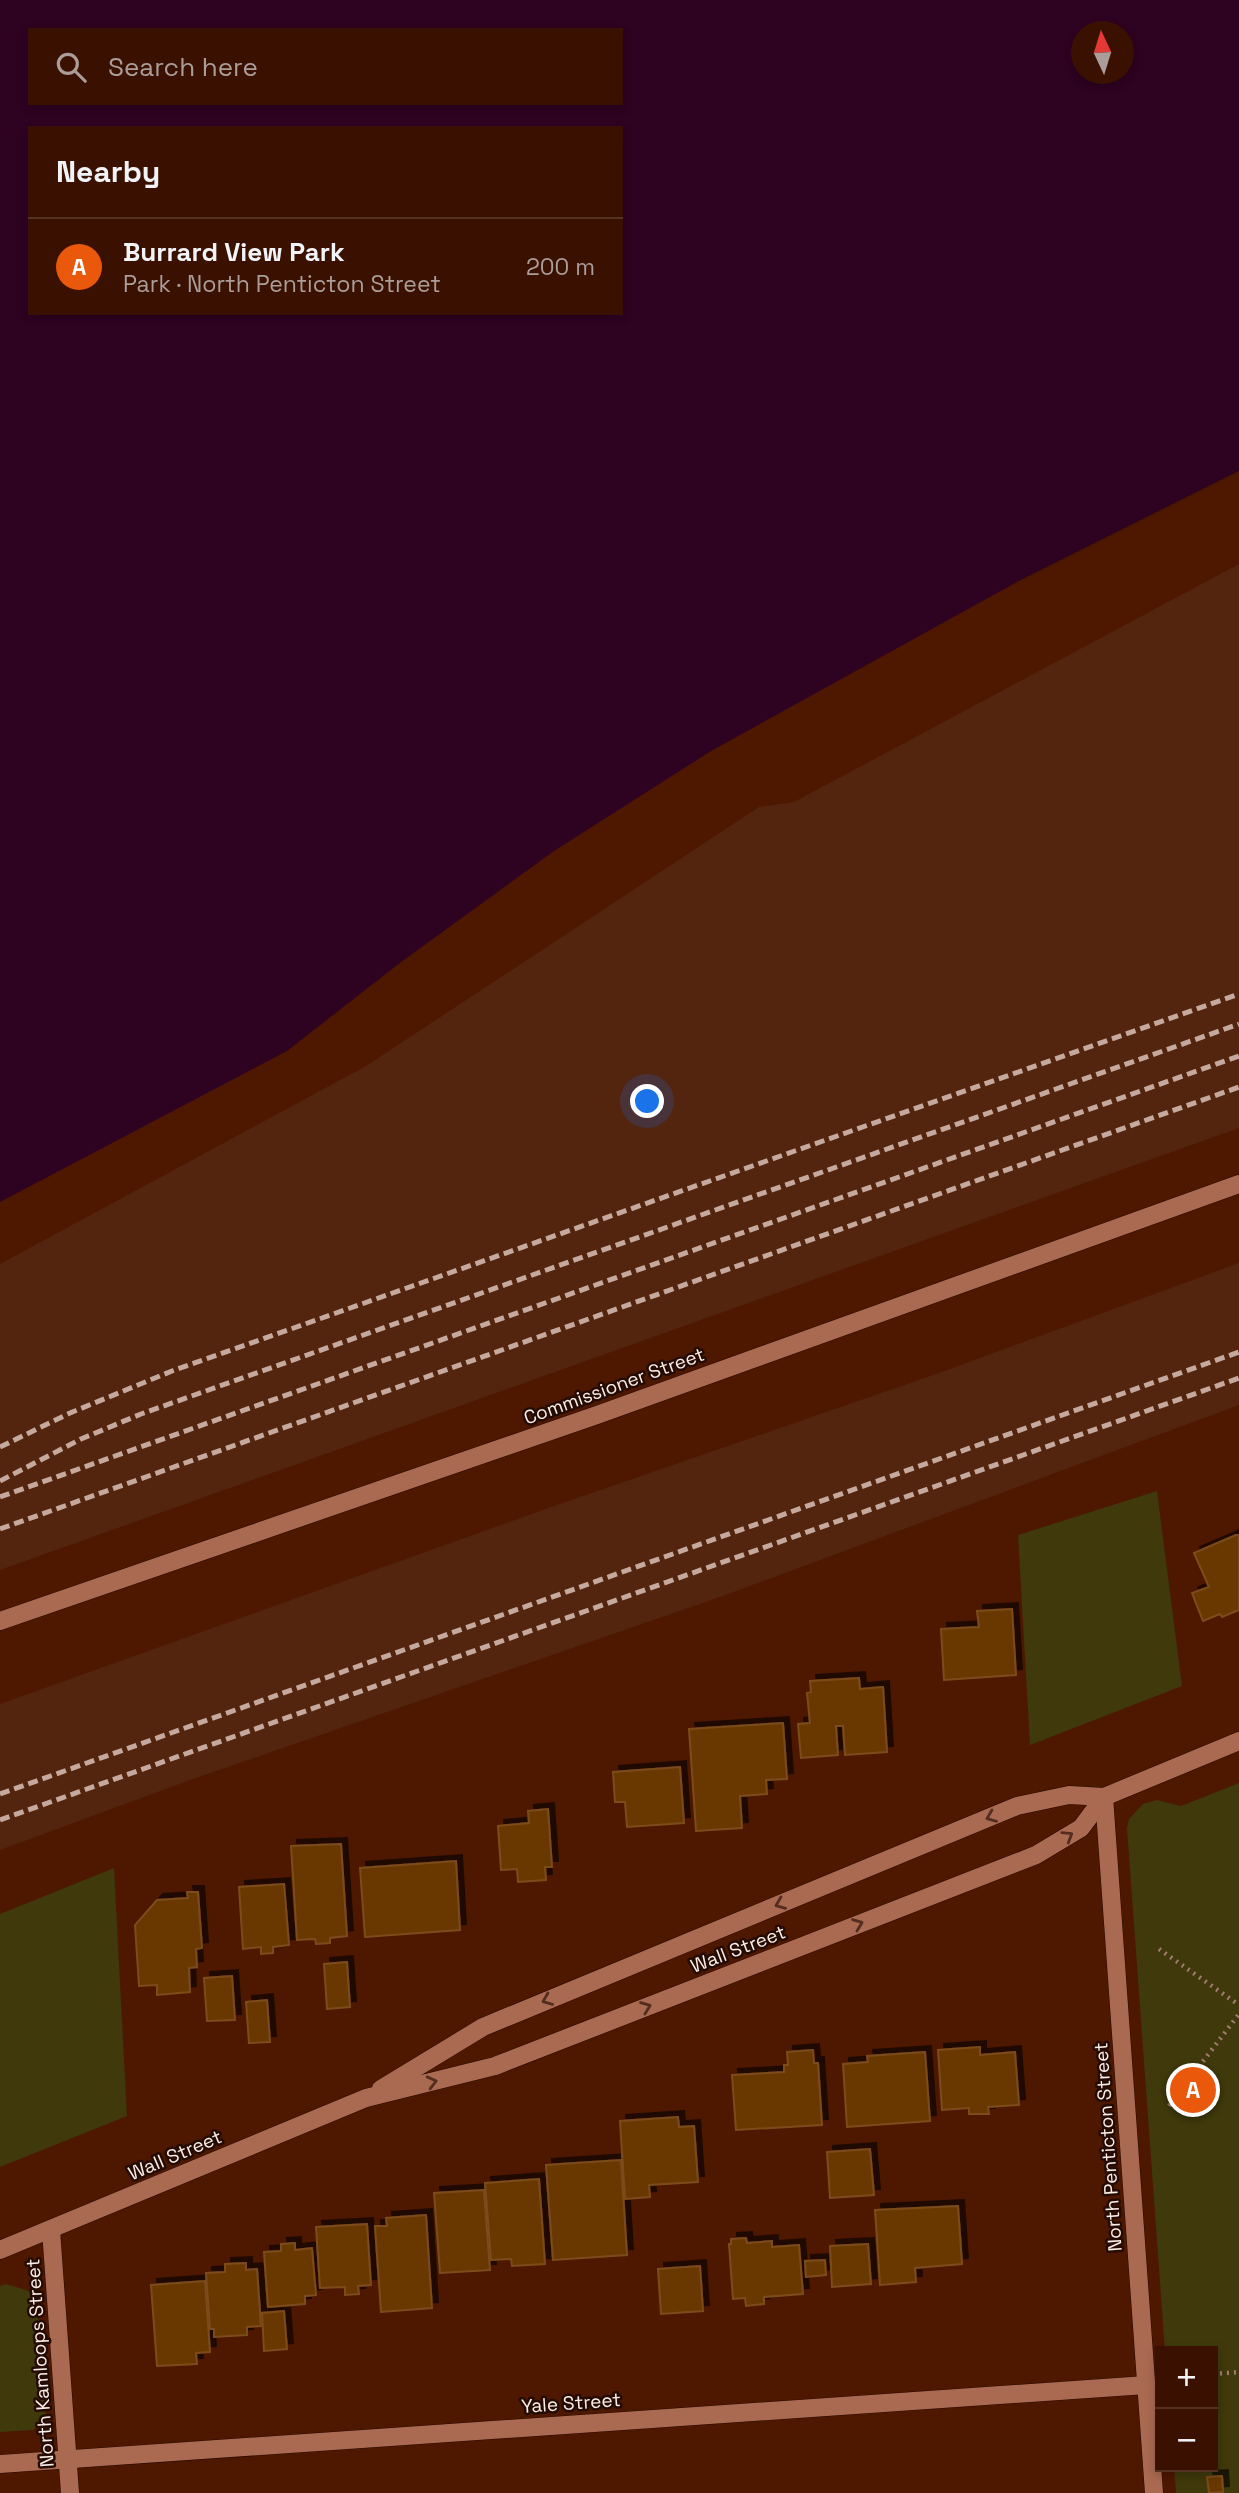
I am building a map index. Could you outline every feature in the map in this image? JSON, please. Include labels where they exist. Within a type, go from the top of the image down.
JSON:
[{"type":"street","name":"Commissioner Street","points":[[0,1621],[597,1415],[1239,1184]]},
{"type":"street","name":"Wall Street","points":[[0,2250],[366,2098],[483,2027],[1017,1807],[1069,1795],[1104,1797],[1239,1741]]},
{"type":"street","name":"Wall Street","points":[[366,2098],[495,2066],[1036,1855],[1081,1828],[1104,1797]]},
{"type":"street","name":"North Penticton Street","points":[[1104,1797],[1154,2493]]},
{"type":"street","name":"North Kamloops Street","points":[[51,2230],[70,2493]]},
{"type":"street","name":"Yale Street","points":[[0,2464],[1146,2385]]},
{"type":"path","points":[[1159,1949],[1239,2005]]},
{"type":"path","points":[[1170,2106],[1239,2014]]},
{"type":"path","points":[[1218,2374],[1239,2372]]},
{"type":"shaded area","points":[[0,0],[1239,0],[1239,516],[1021,623],[625,848],[0,1227]]},
{"type":"shaded area","points":[[1239,564],[1239,1128],[0,1570],[0,1264],[366,1066],[759,807],[794,802]]},
{"type":"shaded area","points":[[1239,1263],[1239,1405],[723,1596],[193,1779],[0,1850],[0,1704],[554,1506],[936,1374]]},
{"type":"shaded area","points":[[1157,1491],[1182,1686],[1030,1745],[1018,1535]]},
{"type":"shaded area","points":[[1239,1783],[1239,2493],[1176,2493],[1174,2472],[1218,2472],[1218,2346],[1165,2346],[1127,1828],[1129,1819],[1143,1804],[1157,1800],[1181,1806]]},
{"type":"shaded area","points":[[114,1868],[127,2116],[0,2167],[0,1914]]},
{"type":"shaded area","points":[[6,2284],[29,2291],[38,2313],[46,2418],[33,2430],[0,2432],[0,2286]]},
{"type":"pier","points":[[1239,471],[1239,520],[1023,626],[626,851],[399,1010],[0,1230],[0,1202],[287,1051],[401,962],[554,851],[711,751],[1017,582]]},
{"type":"building","points":[[1239,1535],[1239,1610],[1203,1621],[1192,1593],[1209,1587],[1194,1553]]},
{"type":"building","points":[[1012,1609],[1016,1675],[944,1680],[941,1629],[979,1627],[977,1611]]},
{"type":"building","points":[[859,1678],[860,1689],[883,1687],[887,1752],[845,1755],[843,1726],[836,1726],[838,1755],[801,1758],[798,1724],[810,1723],[807,1693],[811,1692],[810,1681]]},
{"type":"building","points":[[783,1723],[787,1779],[766,1780],[767,1794],[740,1796],[742,1828],[696,1831],[689,1729]]},
{"type":"building","points":[[680,1767],[684,1823],[627,1827],[625,1802],[615,1802],[613,1772]]},
{"type":"building","points":[[548,1809],[552,1867],[545,1867],[546,1880],[518,1882],[517,1869],[501,1870],[498,1826],[529,1823],[528,1811]]},
{"type":"building","points":[[341,1844],[347,1936],[330,1938],[330,1943],[316,1944],[315,1939],[297,1940],[291,1846]]},
{"type":"building","points":[[456,1861],[460,1930],[365,1937],[360,1868]]},
{"type":"building","points":[[284,1884],[289,1945],[273,1947],[273,1953],[261,1954],[261,1947],[243,1949],[239,1887]]},
{"type":"building","points":[[187,1892],[198,1892],[202,1948],[196,1949],[197,1967],[189,1968],[190,1992],[157,1995],[157,1985],[139,1986],[135,1925],[157,1900],[188,1898]]},
{"type":"building","points":[[347,1962],[350,2007],[327,2009],[324,1964]]},
{"type":"building","points":[[232,1976],[235,2020],[207,2021],[204,1978]]},
{"type":"building","points":[[267,2000],[270,2042],[249,2043],[246,2002]]},
{"type":"building","points":[[980,2047],[980,2055],[1015,2052],[1019,2105],[988,2107],[989,2114],[969,2114],[969,2108],[942,2110],[938,2050]]},
{"type":"building","points":[[813,2050],[814,2063],[818,2063],[822,2125],[736,2130],[732,2075],[784,2072],[784,2065],[788,2065],[787,2052]]},
{"type":"building","points":[[925,2052],[930,2121],[847,2127],[843,2064],[868,2062],[867,2056]]},
{"type":"building","points":[[678,2117],[679,2127],[694,2126],[698,2182],[649,2185],[650,2197],[625,2199],[620,2121]]},
{"type":"building","points":[[870,2149],[874,2195],[830,2198],[827,2152]]},
{"type":"building","points":[[621,2160],[627,2255],[553,2260],[546,2165]]},
{"type":"building","points":[[539,2179],[545,2264],[512,2266],[511,2259],[491,2260],[485,2183]]},
{"type":"building","points":[[484,2190],[490,2270],[440,2273],[434,2193]]},
{"type":"building","points":[[958,2206],[962,2264],[915,2268],[916,2282],[880,2285],[875,2210]]},
{"type":"building","points":[[426,2215],[432,2308],[381,2312],[375,2226],[387,2226],[386,2218]]},
{"type":"building","points":[[367,2224],[371,2285],[358,2286],[359,2294],[345,2295],[345,2287],[320,2288],[316,2227]]},
{"type":"building","points":[[746,2238],[747,2243],[772,2241],[772,2247],[799,2245],[803,2294],[764,2297],[764,2304],[746,2306],[745,2298],[733,2299],[729,2244],[731,2239]]},
{"type":"building","points":[[295,2243],[295,2250],[312,2248],[316,2295],[305,2296],[305,2304],[268,2307],[264,2252],[281,2251],[281,2244]]},
{"type":"building","points":[[868,2244],[871,2284],[832,2287],[830,2246]]},
{"type":"building","points":[[825,2260],[826,2275],[806,2277],[805,2261]]},
{"type":"building","points":[[246,2263],[246,2270],[257,2269],[261,2326],[247,2327],[247,2335],[214,2337],[214,2329],[210,2329],[206,2273],[225,2272],[225,2264]]},
{"type":"building","points":[[700,2266],[703,2311],[661,2314],[658,2269]]},
{"type":"building","points":[[205,2281],[210,2352],[196,2353],[197,2364],[157,2366],[151,2285]]},
{"type":"building","points":[[284,2311],[287,2349],[264,2351],[262,2313]]},
{"type":"building","points":[[1222,2476],[1223,2492],[1209,2493],[1207,2477]]},
{"type":"railway","points":[[0,1447],[70,1413],[172,1371],[1239,994]]},
{"type":"railway","points":[[0,1481],[81,1439],[141,1414],[1239,1024]]},
{"type":"railway","points":[[0,1497],[1239,1056]]},
{"type":"railway","points":[[0,1529],[1239,1087]]},
{"type":"railway","points":[[0,1794],[1239,1352]]},
{"type":"railway","points":[[0,1820],[1239,1378]]},
{"type":"place","name":"Burrard View Park","points":[[1193,2090]]}]
